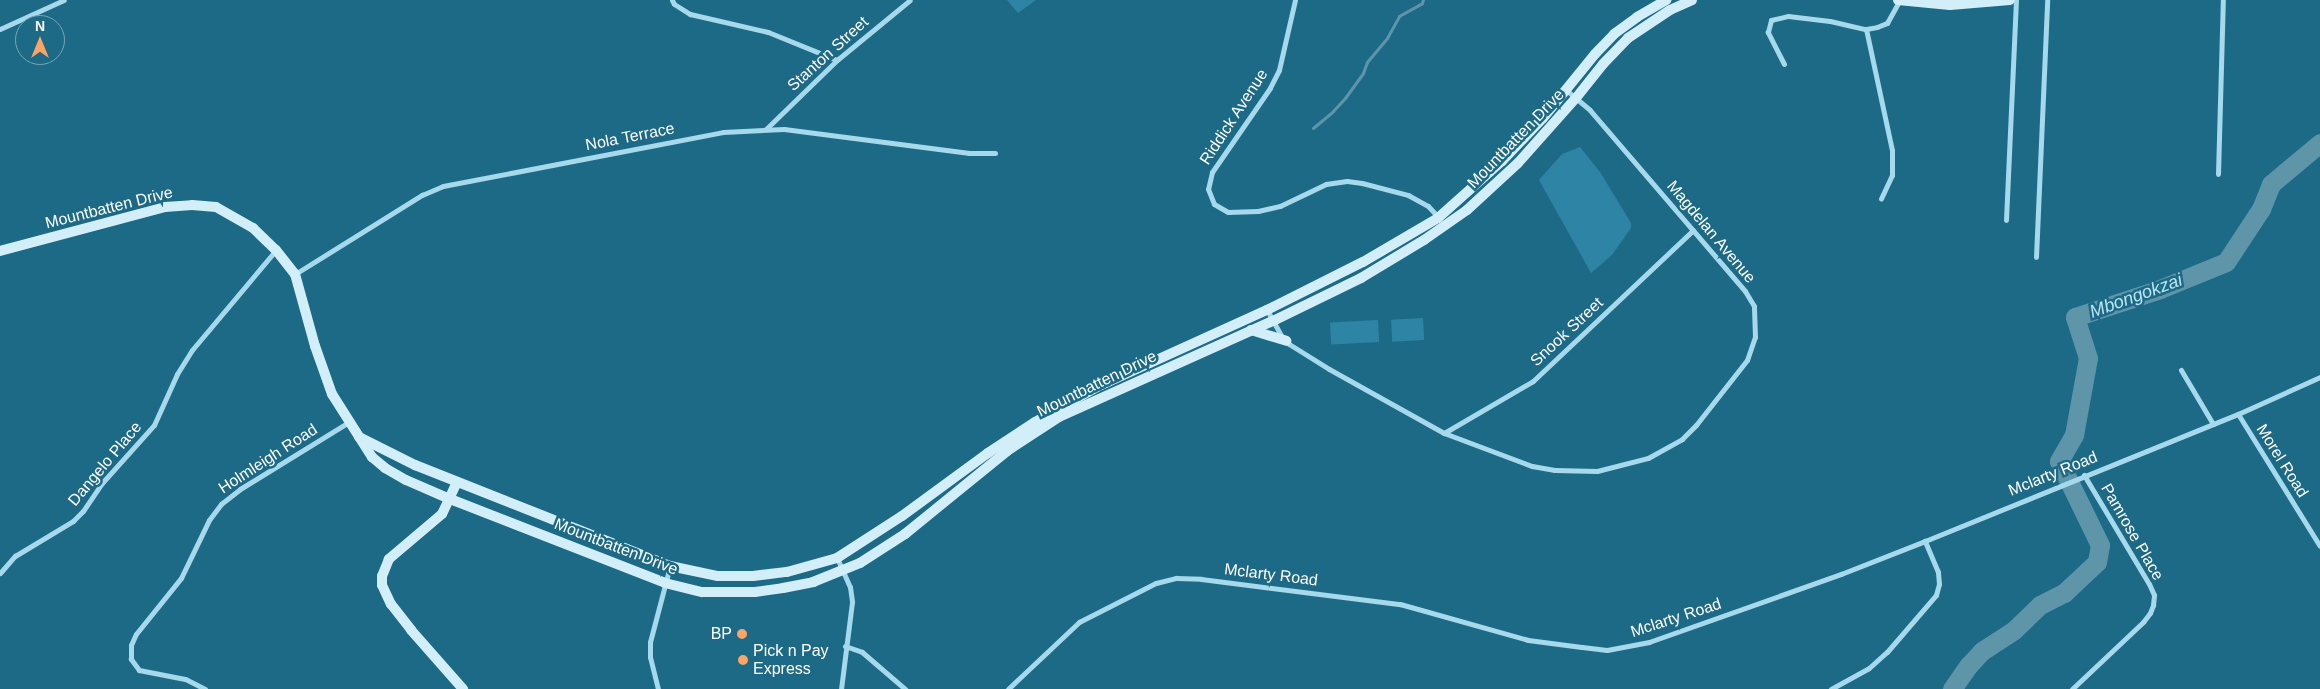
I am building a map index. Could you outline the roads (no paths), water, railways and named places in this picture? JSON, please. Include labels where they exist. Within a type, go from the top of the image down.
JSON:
[{"type":"main road","name":"Mountbatten Drive","points":[[358,437],[415,465],[670,566],[718,576],[753,576],[787,572],[837,558],[902,516],[988,453],[1035,422],[1097,387],[1267,310],[1363,262],[1438,218],[1502,161],[1614,34],[1637,17],[1666,0]]},
{"type":"main road","name":"Mountbatten Drive","points":[[0,251],[165,207],[192,204],[216,207],[253,228],[276,250],[295,274],[315,346],[332,394],[372,457],[385,468],[406,480],[450,499],[665,583],[702,592],[754,592],[813,582],[860,564],[905,534],[1007,451],[1059,417],[1272,321],[1361,278],[1445,227],[1493,188],[1628,38],[1670,10],[1692,0]]},
{"type":"main road","points":[[1899,0],[1950,5],[2010,0]]},
{"type":"main road","points":[[1251,330],[1286,341]]},
{"type":"main road","points":[[457,482],[442,514],[389,559],[382,576],[382,585],[391,604],[462,689]]},
{"type":"main road","points":[[753,576],[754,592]]},
{"type":"street","points":[[0,29],[50,3],[64,0]]},
{"type":"street","points":[[672,0],[674,4],[690,14],[768,32],[837,60]]},
{"type":"street","name":"Stanton Street","points":[[766,129],[837,60],[910,0]]},
{"type":"street","name":"Riddick Avenue","points":[[1295,0],[1279,70],[1270,88],[1212,172],[1208,189],[1214,204],[1228,212],[1258,212],[1280,206],[1326,184],[1347,181],[1362,182],[1408,195],[1428,206],[1445,227]]},
{"type":"street","points":[[1784,64],[1768,32],[1771,20],[1778,17],[1830,21],[1866,29],[1887,23],[1899,0]]},
{"type":"street","points":[[2006,220],[2016,0]]},
{"type":"street","points":[[2036,257],[2047,0]]},
{"type":"street","points":[[2218,174],[2223,0]]},
{"type":"street","points":[[1866,29],[1892,150],[1892,175],[1881,199]]},
{"type":"street","name":"Magdelan Avenue","points":[[1267,310],[1286,341],[1328,369],[1444,433],[1518,462],[1555,470],[1597,471],[1634,463],[1665,450],[1682,439],[1747,360],[1752,349],[1756,326],[1751,299],[1590,110],[1566,90]]},
{"type":"street","name":"Nola Terrace","points":[[295,274],[422,195],[443,186],[723,132],[766,129],[810,132],[969,152],[995,153]]},
{"type":"street","name":"Snook Street","points":[[1444,433],[1533,382],[1693,230]]},
{"type":"street","name":"Dangelo Place","points":[[0,573],[15,556],[73,521],[83,511],[102,483],[154,425],[177,374],[192,350],[276,250]]},
{"type":"street","points":[[2181,370],[2213,424]]},
{"type":"street","name":"Mclarty Road","points":[[1008,689],[1079,622],[1156,583],[1176,578],[1201,579],[1400,604],[1528,640],[1608,650],[1649,642],[1841,574],[1925,541],[2061,484],[2238,414],[2320,378]]},
{"type":"street","name":"Morel Road","points":[[2238,414],[2319,541]]},
{"type":"street","name":"Holmleigh Road","points":[[205,689],[185,679],[139,670],[131,659],[131,645],[136,634],[182,578],[209,520],[221,504],[240,488],[349,422]]},
{"type":"street","name":"Pamrose Place","points":[[2072,689],[2143,622],[2154,605],[2154,595],[2149,584],[2084,475]]},
{"type":"street","points":[[1831,689],[1869,668],[1887,652],[1936,595],[1939,584],[1938,572],[1925,541]]},
{"type":"street","points":[[837,558],[850,587],[852,602],[841,689]]},
{"type":"street","points":[[658,689],[650,657],[650,642],[670,566]]},
{"type":"street","points":[[846,646],[862,652],[905,689]]},
{"type":"waterway","points":[[1313,128],[1345,98],[1363,73],[1367,62],[1387,38],[1399,16],[1422,3],[1423,0]]},
{"type":"waterway","name":"Mbongokzai","points":[[1952,689],[1968,666],[1982,651],[2014,630],[2040,605],[2064,593],[2097,562],[2100,545],[2059,461],[2074,435],[2088,358],[2075,317],[2160,289],[2226,262],[2261,209],[2271,184],[2320,143]]},
{"type":"place","name":"BP","points":[[742,634]]},
{"type":"place","name":"Pick n Pay Express","points":[[743,660]]}]
